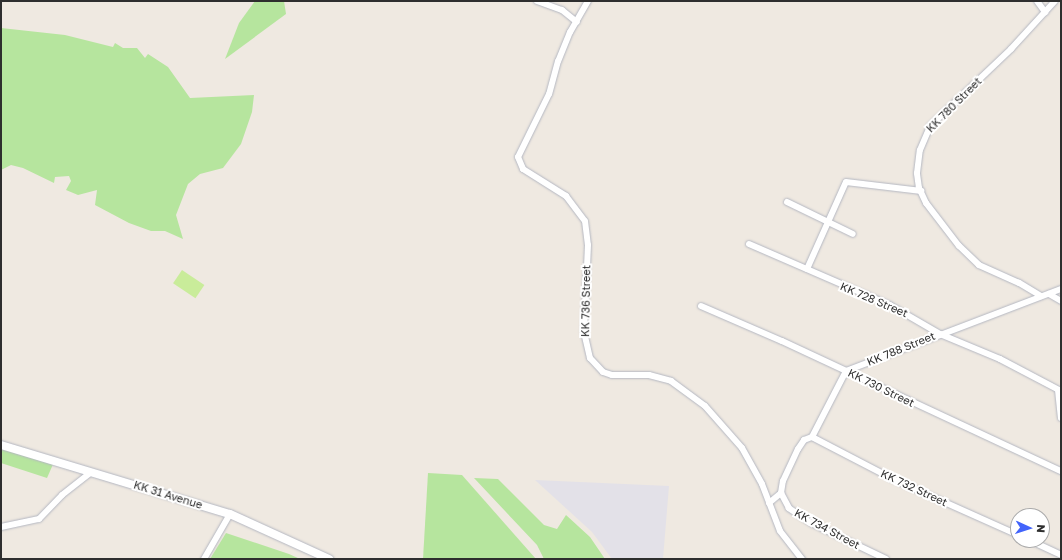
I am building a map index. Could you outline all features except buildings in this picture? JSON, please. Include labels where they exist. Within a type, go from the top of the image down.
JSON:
[{"type":"main road","name":"KK 31 Avenue","points":[[1,445],[230,514],[329,559]]},
{"type":"street","points":[[537,1],[562,10],[577,22]]},
{"type":"street","name":"KK 736 Street","points":[[588,1],[558,61],[549,94],[518,157],[523,169],[566,196],[585,221],[588,245],[584,332],[590,358],[603,372],[620,376],[638,374],[660,377],[680,386],[693,396],[742,448],[754,468],[780,531],[802,559]]},
{"type":"street","points":[[1037,1],[1045,12]]},
{"type":"street","name":"KK 780 Street","points":[[1041,296],[1019,283],[979,265],[943,228],[921,191],[918,182],[918,160],[924,135],[930,126],[1011,49],[1055,1]]},
{"type":"street","points":[[807,269],[830,221],[846,182],[921,191]]},
{"type":"street","points":[[787,202],[830,221],[853,234]]},
{"type":"street","name":"KK 728 Street","points":[[749,244],[908,313],[940,334],[1000,359],[1060,391]]},
{"type":"street","name":"KK 788 Street","points":[[846,371],[1061,289]]},
{"type":"street","points":[[1049,294],[1061,301]]},
{"type":"street","name":"KK 730 Street","points":[[701,306],[846,371],[1012,450],[1061,471]]},
{"type":"street","points":[[769,503],[781,493],[783,481],[798,449],[804,440],[812,437],[846,371]]},
{"type":"street","points":[[1060,391],[1061,418]]},
{"type":"street","name":"KK 732 Street","points":[[812,437],[895,480],[1010,531]]},
{"type":"street","points":[[1,527],[39,519],[62,495],[91,472]]},
{"type":"street","name":"KK 734 Street","points":[[781,493],[789,508],[836,536],[886,559]]},
{"type":"street","points":[[204,559],[230,514]]},
{"type":"street","points":[[1046,548],[1061,555]]},
{"type":"shaded area","points":[[535,480],[669,486],[663,559],[612,559],[592,532]]},
{"type":"green space","points":[[255,1],[284,1],[286,14],[225,59],[239,23]]},
{"type":"green space","points":[[1,28],[65,35],[113,47],[115,43],[123,48],[137,48],[145,58],[148,54],[168,67],[190,98],[254,95],[252,112],[241,144],[223,168],[200,174],[188,184],[176,215],[183,239],[165,231],[151,231],[129,223],[95,205],[97,190],[78,195],[66,190],[71,181],[69,176],[55,177],[54,183],[23,168],[11,165],[1,170]]},
{"type":"green space","points":[[182,270],[204,285],[195,298],[173,283]]},
{"type":"green space","points":[[1,447],[54,462],[47,478],[1,463]]},
{"type":"green space","points":[[428,473],[462,475],[536,559],[423,559]]},
{"type":"green space","points":[[474,478],[498,479],[544,525],[557,529],[566,515],[590,537],[605,559],[544,559],[537,545]]},
{"type":"green space","points":[[226,533],[289,554],[300,559],[210,559]]}]
